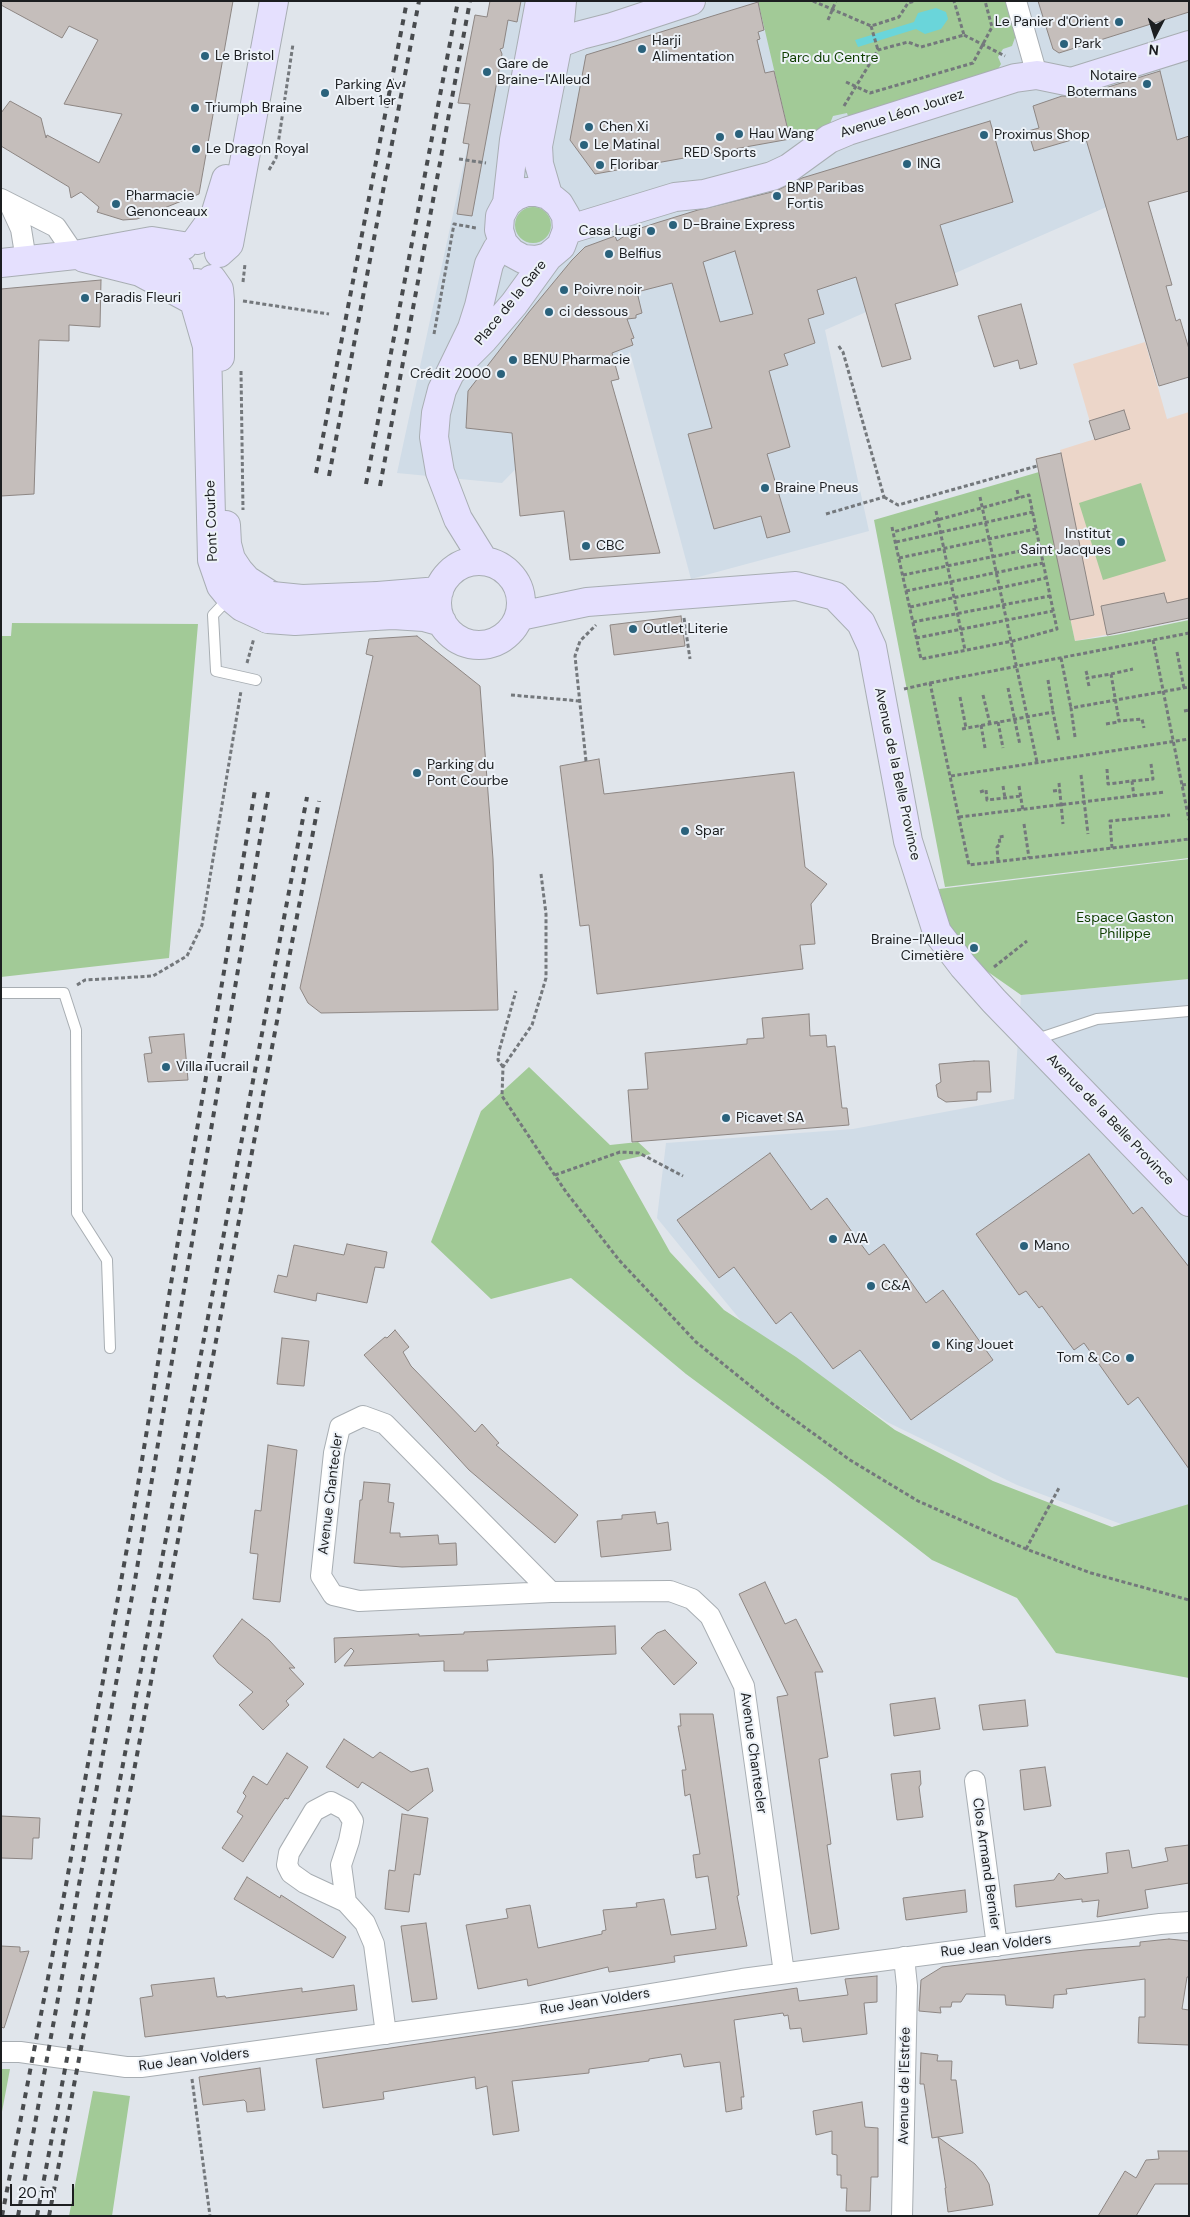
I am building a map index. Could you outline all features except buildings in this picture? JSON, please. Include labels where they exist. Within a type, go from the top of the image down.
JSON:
[{"type":"street","points":[[197,267],[225,185],[258,1]]},
{"type":"street","points":[[6,202],[56,227],[75,255],[140,272],[197,267],[229,244],[274,1]]},
{"type":"street","points":[[507,204],[514,140],[540,1]]},
{"type":"street","points":[[548,195],[540,164],[538,146],[558,43],[562,1]]},
{"type":"street","points":[[530,53],[691,1]]},
{"type":"street","points":[[1016,1],[1033,63]]},
{"type":"street","name":"Avenue Léon Jourez","points":[[567,230],[675,197],[704,194],[772,176],[789,168],[828,139],[1015,78],[1033,63],[1071,82],[1189,45]]},
{"type":"street","points":[[503,243],[499,230],[500,216],[507,204],[516,196],[526,192],[548,195],[559,204],[566,216],[567,230]]},
{"type":"street","points":[[6,202],[21,228],[14,262],[75,255],[152,241],[197,267]]},
{"type":"street","name":"Place de la Gare","points":[[452,370],[483,340],[514,304],[548,256],[561,246],[567,230]]},
{"type":"street","name":"Place de la Gare","points":[[484,561],[458,518],[440,472],[434,437],[436,414],[442,390],[474,321],[489,264],[497,249],[503,243],[512,253],[523,259],[536,260],[548,256]]},
{"type":"street","name":"Pont Courbe","points":[[197,267],[206,341],[212,560],[221,586],[230,597],[242,607],[268,618]]},
{"type":"street","name":"Pont Courbe","points":[[197,267],[218,289],[220,300],[227,544],[231,559],[247,580],[268,618]]},
{"type":"street","name":"Place de la Gare","points":[[446,580],[458,545],[458,518]]},
{"type":"street","points":[[484,561],[494,563],[506,570],[515,580],[520,604],[507,634],[490,644],[478,645],[467,643],[448,631],[442,622],[437,601],[446,580],[466,562],[484,561]]},
{"type":"street","name":"Pont Courbe","points":[[376,606],[446,580]]},
{"type":"street","name":"Avenue de la Belle Province","points":[[520,604],[593,611],[796,586],[835,596],[862,623],[872,647],[908,841],[937,932],[976,981],[1189,1202]]},
{"type":"street","name":"Pont Courbe","points":[[268,618],[302,600],[376,606],[408,616],[442,622]]},
{"type":"street","name":"Avenue Chantecler","points":[[550,1592],[385,1424],[363,1416],[340,1427],[334,1453],[321,1576],[333,1595],[359,1601],[550,1592],[670,1591],[692,1599],[710,1616],[744,1686],[784,1973]]},
{"type":"street","name":"Clos Armand Bernier","points":[[974,1782],[997,1946]]},
{"type":"street","points":[[346,1902],[341,1865],[353,1821],[346,1810],[331,1802],[314,1811],[289,1853],[286,1865],[291,1873],[305,1882],[346,1902],[365,1923],[374,1944],[386,2034]]},
{"type":"street","name":"Rue Jean Volders","points":[[1,2052],[76,2059],[126,2068],[190,2061],[386,2034],[784,1973],[1160,1924],[1189,1922]]},
{"type":"street","name":"Avenue de l'Estrée","points":[[902,2216],[907,1986],[904,1957]]},
{"type":"lane","points":[[230,597],[213,615],[216,671],[256,680]]},
{"type":"lane","points":[[1,993],[64,993],[76,1030],[77,1213],[107,1260],[110,1348]]},
{"type":"lane","points":[[1034,1040],[1097,1019],[1189,1012]]},
{"type":"path","points":[[814,1],[871,26],[899,17],[908,3],[915,1]]},
{"type":"path","points":[[828,20],[836,1]]},
{"type":"path","points":[[954,1],[964,35]]},
{"type":"path","points":[[846,82],[870,93],[973,63],[992,27],[985,1]]},
{"type":"path","points":[[871,26],[878,50]]},
{"type":"path","points":[[848,131],[840,113],[878,50],[908,42],[921,47],[964,35],[1006,57],[1033,63]]},
{"type":"path","points":[[458,159],[486,165],[487,158]]},
{"type":"path","points":[[434,334],[454,224],[477,228]]},
{"type":"path","points":[[242,284],[244,269]]},
{"type":"path","points":[[241,310],[242,292]]},
{"type":"path","points":[[241,300],[329,314]]},
{"type":"path","points":[[838,345],[843,352],[884,497],[898,505],[1037,466]]},
{"type":"path","points":[[241,370],[243,512]]},
{"type":"path","points":[[1017,490],[1019,498]]},
{"type":"path","points":[[892,527],[893,532],[896,542],[921,659],[1013,641],[1057,628],[1029,495],[893,532]]},
{"type":"path","points":[[826,514],[884,497]]},
{"type":"path","points":[[980,497],[1013,641],[1037,762]]},
{"type":"path","points":[[936,511],[966,650]]},
{"type":"path","points":[[896,542],[1033,512]]},
{"type":"path","points":[[899,558],[1036,529]]},
{"type":"path","points":[[903,574],[1040,547]]},
{"type":"path","points":[[906,591],[1043,563]]},
{"type":"path","points":[[910,607],[1046,578]]},
{"type":"path","points":[[913,622],[1050,596]]},
{"type":"path","points":[[586,761],[575,656],[580,641],[597,625],[593,611]]},
{"type":"path","points":[[916,638],[1053,611]]},
{"type":"path","points":[[64,993],[85,980],[154,976],[187,956],[202,925],[244,677],[254,638],[268,618]]},
{"type":"path","points":[[684,619],[690,659]]},
{"type":"path","points":[[880,693],[1189,633]]},
{"type":"path","points":[[1153,640],[1189,820]]},
{"type":"path","points":[[1071,708],[1187,688],[1177,652]]},
{"type":"path","points":[[1061,658],[1075,737]]},
{"type":"path","points":[[1088,678],[1133,669]]},
{"type":"path","points":[[1086,671],[1089,686]]},
{"type":"path","points":[[1110,674],[1119,722]]},
{"type":"path","points":[[1048,680],[1059,741]]},
{"type":"path","points":[[930,683],[969,865],[1189,839]]},
{"type":"path","points":[[1008,688],[1020,745]]},
{"type":"path","points":[[511,695],[580,701]]},
{"type":"path","points":[[984,695],[990,724]]},
{"type":"path","points":[[960,697],[964,729],[1053,712]]},
{"type":"path","points":[[1184,711],[1189,710]]},
{"type":"path","points":[[1106,724],[1142,719],[1144,728]]},
{"type":"path","points":[[998,722],[1003,748]]},
{"type":"path","points":[[981,725],[985,748]]},
{"type":"path","points":[[951,776],[1189,739]]},
{"type":"path","points":[[1107,769],[1108,784],[1153,779],[1151,764]]},
{"type":"path","points":[[1081,775],[1088,834]]},
{"type":"path","points":[[1132,781],[1134,797]]},
{"type":"path","points":[[1059,783],[1064,824]]},
{"type":"path","points":[[1182,785],[1189,784]]},
{"type":"path","points":[[1003,786],[1005,798]]},
{"type":"path","points":[[1019,786],[1023,810]]},
{"type":"path","points":[[980,792],[986,790],[987,800],[1021,796]]},
{"type":"path","points":[[1053,791],[1060,790]]},
{"type":"path","points":[[959,817],[1084,804],[1164,792]]},
{"type":"path","points":[[1112,848],[1110,821],[1170,815]]},
{"type":"path","points":[[1024,824],[1029,858]]},
{"type":"path","points":[[998,861],[997,847],[1000,844],[999,836],[1006,836]]},
{"type":"path","points":[[541,874],[546,914],[546,978],[532,1025],[503,1067],[502,1096],[566,1192],[625,1267],[696,1342],[758,1392],[850,1460],[918,1501],[1026,1549],[1091,1573],[1189,1600]]},
{"type":"path","points":[[976,981],[1027,941]]},
{"type":"path","points":[[503,1067],[498,1060],[499,1051],[516,991]]},
{"type":"path","points":[[554,1175],[620,1152],[639,1152],[683,1176]]},
{"type":"path","points":[[1026,1549],[1059,1488]]},
{"type":"path","points":[[190,2061],[210,2216]]},
{"type":"shaded area","points":[[499,1],[672,1],[670,16],[711,1],[1189,1],[1189,171],[825,330],[869,531],[691,579],[630,352],[502,483],[397,473]]},
{"type":"shaded area","name":"Institut Saint Jacques","points":[[1145,342],[1167,419],[1189,412],[1189,618],[1075,641],[1036,458],[1061,453],[1060,450],[1095,439],[1073,364]]},
{"type":"shaded area","points":[[1189,979],[1189,1539],[1121,1524],[1017,1485],[887,1422],[742,1322],[657,1218],[666,1143],[853,1129],[1014,1099],[1021,995]]},
{"type":"green space","name":"Parc du Centre","points":[[758,1],[1006,1],[1016,35],[1012,46],[1003,49],[998,57],[1001,64],[995,74],[849,119],[847,113],[833,116],[829,126],[790,138]]},
{"type":"green space","points":[[533,207],[540,208],[546,212],[550,218],[550,232],[546,238],[540,242],[533,243],[526,242],[520,238],[516,232],[515,225],[516,218],[520,212],[526,208]]},
{"type":"green space","points":[[1039,472],[1075,641],[1116,635],[1189,620],[1189,858],[945,887],[874,520]]},
{"type":"green space","points":[[1141,483],[1166,561],[1103,580],[1079,503]]},
{"type":"green space","points":[[12,623],[198,624],[169,958],[1,977],[1,636],[11,636]]},
{"type":"green space","name":"Espace Gaston Philippe","points":[[1189,859],[1189,979],[1021,995],[961,953],[945,919],[939,889]]},
{"type":"green space","points":[[529,1067],[610,1145],[638,1142],[651,1154],[619,1161],[670,1252],[724,1310],[796,1357],[895,1430],[993,1481],[1112,1527],[1189,1504],[1189,1678],[1056,1653],[1017,1598],[932,1560],[825,1477],[686,1374],[571,1278],[491,1299],[431,1242],[481,1111]]},
{"type":"green space","points":[[1,2069],[10,2069],[1,2117]]},
{"type":"green space","points":[[93,2091],[130,2096],[112,2216],[69,2216]]},
{"type":"water","points":[[936,8],[946,12],[948,19],[941,29],[925,34],[916,29],[858,47],[855,40],[914,22],[918,13]]},
{"type":"railway","points":[[316,473],[407,1]]},
{"type":"railway","points":[[329,476],[419,1]]},
{"type":"railway","points":[[366,484],[458,1]]},
{"type":"railway","points":[[380,486],[470,1]]},
{"type":"railway","points":[[2,2216],[66,1885],[133,1515],[255,790]]},
{"type":"railway","points":[[18,2216],[135,1580],[268,792]]},
{"type":"railway","points":[[37,2216],[307,797]]},
{"type":"railway","points":[[49,2216],[319,801]]},
{"type":"place","name":"Le Panier d'Orient","points":[[1119,22]]},
{"type":"place","name":"Park","points":[[1064,44]]},
{"type":"place","name":"Harji Alimentation","points":[[642,49]]},
{"type":"place","name":"Le Bristol","points":[[205,56]]},
{"type":"place","name":"Gare de Braine-l'Alleud","points":[[487,72]]},
{"type":"place","name":"Notaire Botermans","points":[[1147,84]]},
{"type":"place","name":"Parking Av Albert 1er","points":[[325,93]]},
{"type":"place","name":"Triumph Braine","points":[[195,108]]},
{"type":"place","name":"Chen Xi","points":[[589,127]]},
{"type":"place","name":"Hau Wang","points":[[739,134]]},
{"type":"place","name":"Proximus Shop","points":[[984,135]]},
{"type":"place","name":"RED Sports","points":[[720,137]]},
{"type":"place","name":"Le Matinal","points":[[584,145]]},
{"type":"place","name":"Le Dragon Royal","points":[[196,149]]},
{"type":"place","name":"ING","points":[[907,164]]},
{"type":"place","name":"Floribar","points":[[600,165]]},
{"type":"place","name":"BNP Paribas Fortis","points":[[777,196]]},
{"type":"place","name":"Pharmacie Genonceaux","points":[[116,204]]},
{"type":"place","name":"D-Braine Express","points":[[673,225]]},
{"type":"place","name":"Casa Lugi","points":[[651,231]]},
{"type":"place","name":"Belfius","points":[[609,254]]},
{"type":"place","name":"Poivre noir","points":[[564,290]]},
{"type":"place","name":"Paradis Fleuri","points":[[85,298]]},
{"type":"place","name":"ci dessous","points":[[549,312]]},
{"type":"place","name":"BENU Pharmacie","points":[[513,360]]},
{"type":"place","name":"Crédit 2000","points":[[501,374]]},
{"type":"place","name":"Braine Pneus","points":[[765,488]]},
{"type":"place","name":"Institut Saint Jacques","points":[[1121,542]]},
{"type":"place","name":"CBC","points":[[586,546]]},
{"type":"place","name":"Outlet Literie","points":[[633,629]]},
{"type":"place","name":"Parking du Pont Courbe","points":[[417,773]]},
{"type":"place","name":"Spar","points":[[685,831]]},
{"type":"place","name":"Braine-l'Alleud Cimetière","points":[[974,948]]},
{"type":"place","name":"Villa Tucrail","points":[[166,1067]]},
{"type":"place","name":"Picavet SA","points":[[726,1118]]},
{"type":"place","name":"AVA","points":[[833,1239]]},
{"type":"place","name":"Mano","points":[[1024,1246]]},
{"type":"place","name":"C&A","points":[[871,1286]]},
{"type":"place","name":"King Jouet","points":[[936,1345]]},
{"type":"place","name":"Tom & Co","points":[[1130,1358]]}]
